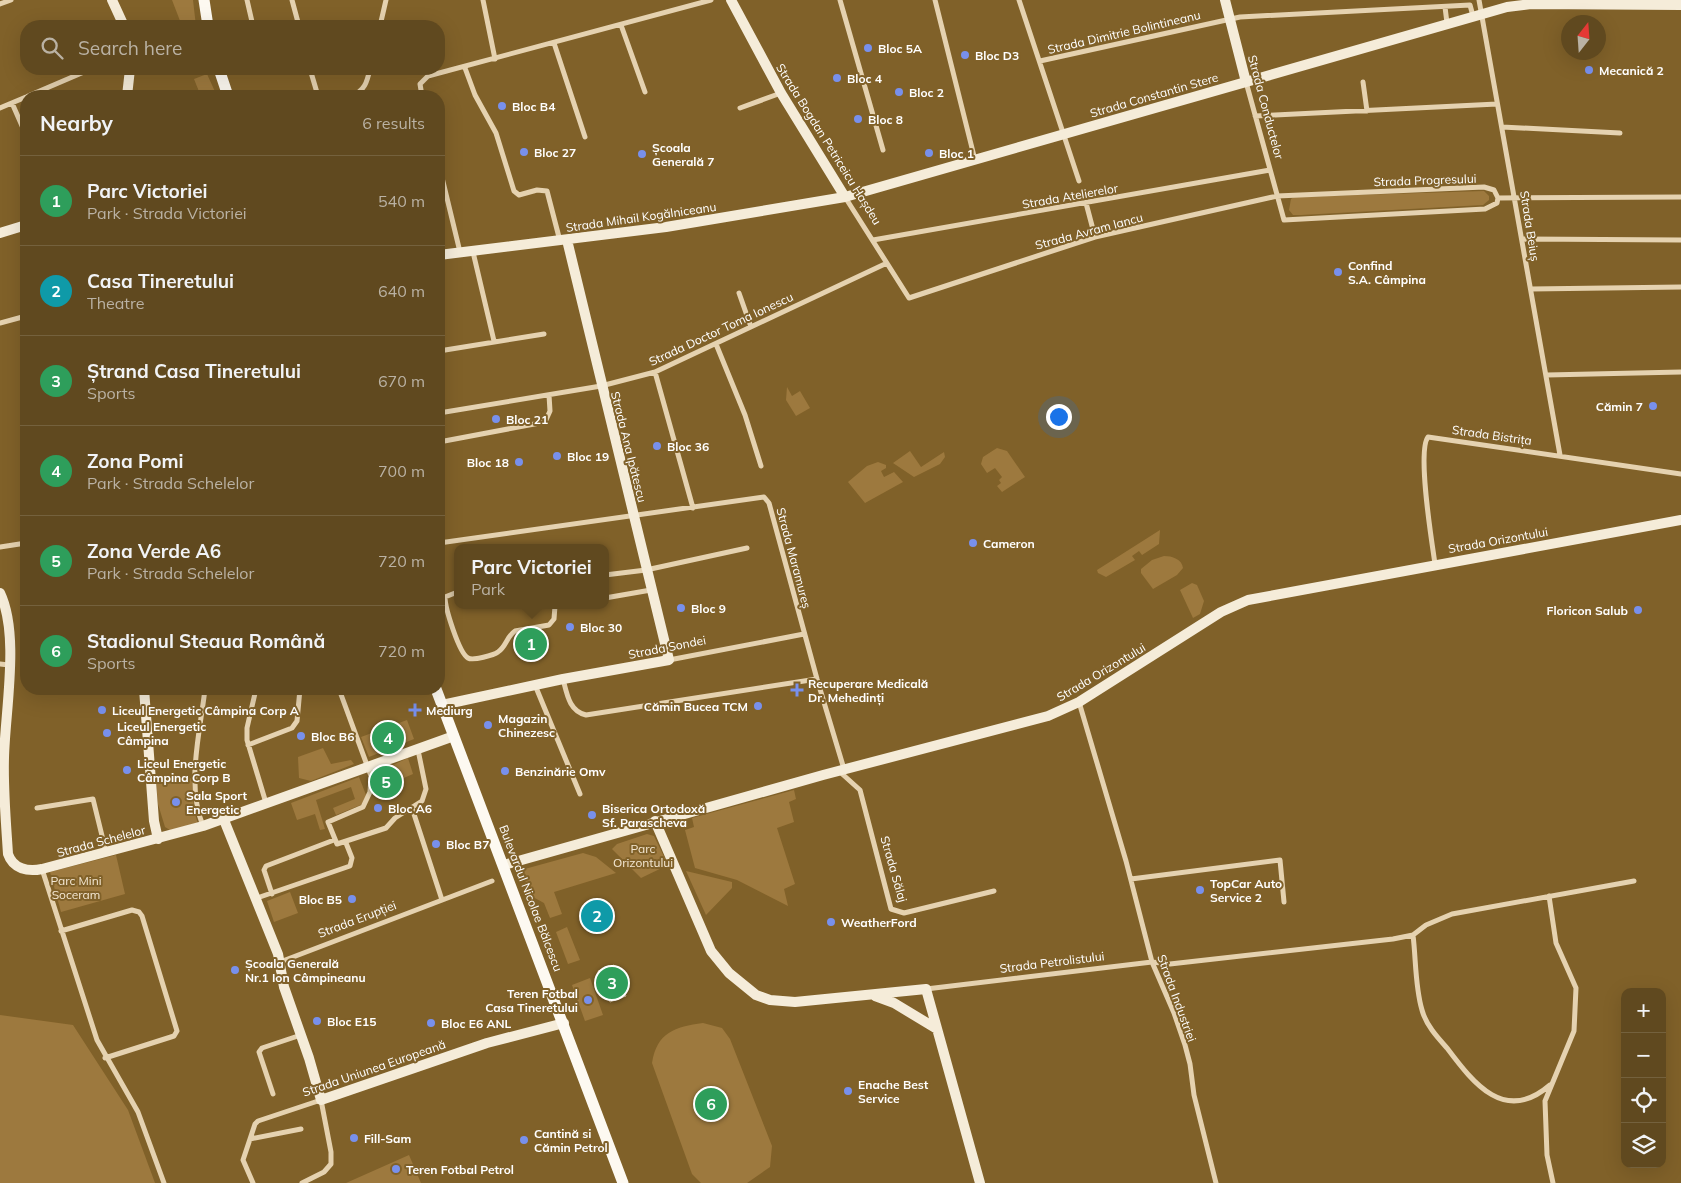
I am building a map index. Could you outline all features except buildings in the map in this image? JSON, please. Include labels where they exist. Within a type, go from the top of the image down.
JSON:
[{"type":"main road","points":[[204,0],[207,20]]},
{"type":"main road","points":[[221,75],[226,90]]},
{"type":"main road","name":"Bulevardul Nicolae Bălcescu","points":[[438,695],[564,1023],[623,1183]]},
{"type":"street","points":[[0,4],[11,0]]},
{"type":"street","points":[[112,0],[121,20]]},
{"type":"street","points":[[247,0],[252,20]]},
{"type":"street","points":[[292,0],[297,20]]},
{"type":"street","points":[[381,20],[386,0]]},
{"type":"street","points":[[483,0],[496,59]]},
{"type":"street","points":[[445,72],[711,0]]},
{"type":"street","name":"Strada Bogdan Petriceicu Hașdeu","points":[[731,0],[781,93],[909,298]]},
{"type":"street","points":[[840,0],[883,150]]},
{"type":"street","points":[[935,0],[975,160]]},
{"type":"street","points":[[1019,0],[1079,181]]},
{"type":"street","name":"Strada Conductelor","points":[[1225,0],[1284,220],[1485,209],[1497,204],[1498,198]]},
{"type":"street","name":"Strada Beiuș","points":[[1479,0],[1475,16],[1502,127],[1560,455]]},
{"type":"street","name":"Strada Dimitrie Bolintineanu","points":[[1040,61],[1230,19],[1445,7],[1470,2],[1475,16]]},
{"type":"street","name":"Strada Constantin Stere","points":[[845,197],[1475,16],[1531,4],[1612,3],[1681,5]]},
{"type":"street","points":[[1445,7],[1447,23]]},
{"type":"street","points":[[621,25],[645,92]]},
{"type":"street","points":[[554,43],[585,137]]},
{"type":"street","points":[[465,68],[475,95],[496,133],[514,191],[519,196],[537,190],[547,191],[564,241]]},
{"type":"street","points":[[43,90],[77,75]]},
{"type":"street","points":[[128,90],[129,75]]},
{"type":"street","points":[[312,75],[316,90]]},
{"type":"street","points":[[362,90],[368,75]]},
{"type":"street","points":[[421,90],[421,81],[433,75]]},
{"type":"street","points":[[1363,82],[1367,111]]},
{"type":"street","points":[[740,108],[781,93]]},
{"type":"street","points":[[0,108],[20,100]]},
{"type":"street","points":[[12,103],[20,122]]},
{"type":"street","points":[[1255,116],[1497,104]]},
{"type":"street","points":[[1502,127],[1620,133]]},
{"type":"street","name":"Strada Atelierelor","points":[[874,240],[1270,170]]},
{"type":"street","name":"Strada Progresului","points":[[1277,196],[1484,187],[1494,190],[1498,198]]},
{"type":"street","points":[[445,190],[460,253]]},
{"type":"street","name":"Strada Avram Iancu","points":[[909,298],[1095,237],[1277,196]]},
{"type":"street","name":"Strada Mihail Kogălniceanu","points":[[445,254],[679,226],[845,197]]},
{"type":"street","points":[[1498,198],[1681,197]]},
{"type":"street","points":[[1086,203],[1095,237]]},
{"type":"street","points":[[0,233],[20,227]]},
{"type":"street","points":[[1522,239],[1681,240]]},
{"type":"street","name":"Strada Ana Ipătescu","points":[[564,241],[669,660]]},
{"type":"street","points":[[472,252],[494,341]]},
{"type":"street","name":"Strada Doctor Toma Ionescu","points":[[445,412],[601,386],[655,372],[887,263]]},
{"type":"street","points":[[1531,289],[1681,287]]},
{"type":"street","points":[[739,293],[751,327]]},
{"type":"street","points":[[0,323],[20,318]]},
{"type":"street","points":[[445,350],[544,334]]},
{"type":"street","points":[[716,344],[745,415],[761,466]]},
{"type":"street","points":[[655,372],[693,508]]},
{"type":"street","points":[[1547,375],[1681,372]]},
{"type":"street","points":[[445,441],[545,422],[550,411],[549,395]]},
{"type":"street","name":"Strada Bistrița","points":[[1435,564],[1429,519],[1424,452],[1425,440],[1428,437],[1433,436],[1681,474]]},
{"type":"street","name":"Strada Maramureș","points":[[445,542],[693,508],[761,496],[768,500],[841,770]]},
{"type":"street","name":"Strada Orizontului","points":[[504,865],[841,770],[1048,716],[1079,702],[1221,612],[1248,600],[1681,520]]},
{"type":"street","points":[[0,547],[20,544]]},
{"type":"street","points":[[609,575],[646,570],[747,548]]},
{"type":"street","points":[[609,597],[651,590]]},
{"type":"street","name":"Strada Schelelor","points":[[0,593],[8,612],[5,665],[4,772],[8,854],[10,860],[21,869],[42,869],[224,820],[454,736]]},
{"type":"street","points":[[445,604],[458,641],[466,656],[472,659],[497,653],[515,631],[549,625],[554,619],[554,609]]},
{"type":"street","name":"Strada Sondei","points":[[442,706],[563,679],[804,634]]},
{"type":"street","points":[[563,679],[570,704],[576,711],[586,715],[817,679]]},
{"type":"street","points":[[535,685],[580,794]]},
{"type":"street","points":[[144,695],[154,821],[158,839]]},
{"type":"street","points":[[203,826],[196,807],[194,788],[204,695]]},
{"type":"street","points":[[255,695],[247,728],[248,745],[266,804]]},
{"type":"street","points":[[248,745],[292,728],[297,720],[299,695]]},
{"type":"street","points":[[341,695],[369,768],[372,785],[363,807],[328,822],[334,840],[339,845],[386,828],[395,818],[422,801],[426,789],[418,750]]},
{"type":"street","name":"Strada Industriei","points":[[1079,702],[1131,879],[1152,962],[1174,1013],[1185,1045],[1190,1064],[1194,1095],[1216,1183]]},
{"type":"street","name":"Strada Sălaj","points":[[841,770],[860,790],[891,909],[904,913],[994,891]]},
{"type":"street","points":[[37,808],[93,799],[106,852]]},
{"type":"street","points":[[412,808],[442,900]]},
{"type":"street","points":[[224,820],[257,898],[280,962],[284,987],[321,1100],[331,1152],[330,1164],[324,1172],[302,1183]]},
{"type":"street","name":"Strada Petrolistului","points":[[655,821],[711,950],[724,969],[742,984],[762,998],[778,1002],[869,995],[1152,962],[1170,964],[1394,939],[1413,935],[1426,925],[1452,914],[1634,881]]},
{"type":"street","points":[[272,894],[264,870],[266,866],[334,840]]},
{"type":"street","points":[[257,898],[350,866],[352,860],[346,843]]},
{"type":"street","points":[[1131,879],[1280,860],[1284,902]]},
{"type":"street","points":[[42,869],[97,1040],[105,1058],[138,1112],[164,1183]]},
{"type":"street","name":"Strada Erupției","points":[[280,962],[492,881]]},
{"type":"street","points":[[1549,896],[1556,943],[1576,988],[1574,1031],[1564,1060],[1550,1084],[1545,1101],[1546,1155],[1552,1183]]},
{"type":"street","points":[[62,931],[132,910],[140,912],[142,916],[177,1031],[174,1036],[105,1058]]},
{"type":"street","points":[[1413,935],[1421,1009],[1426,1021],[1471,1078],[1483,1091],[1497,1098],[1514,1101],[1539,1094],[1550,1084]]},
{"type":"street","points":[[926,989],[980,1183]]},
{"type":"street","points":[[869,995],[887,1000],[937,1029]]},
{"type":"street","name":"Strada Uniunea Europeană","points":[[253,1183],[243,1160],[258,1121],[487,1043],[564,1023]]},
{"type":"street","points":[[273,1094],[259,1052],[262,1048],[301,1035]]},
{"type":"street","points":[[250,1139],[301,1129]]},
{"type":"green space","points":[[172,0],[193,0],[195,20],[180,20]]},
{"type":"green space","points":[[207,75],[214,90],[198,90],[194,79]]},
{"type":"green space","points":[[1484,191],[1489,196],[1489,200],[1483,205],[1301,215],[1293,215],[1289,210],[1291,199],[1294,197]]},
{"type":"green space","points":[[787,387],[792,396],[800,391],[810,408],[796,416],[786,400]]},
{"type":"green space","points":[[997,448],[1007,451],[1025,477],[1002,492],[997,486],[1001,483],[999,480],[1002,477],[995,468],[987,473],[981,464],[983,457]]},
{"type":"green space","points":[[910,451],[921,467],[944,452],[945,457],[940,464],[914,477],[893,463]]},
{"type":"green space","points":[[878,462],[886,465],[886,468],[881,471],[884,477],[894,472],[903,482],[865,503],[848,482],[867,466]]},
{"type":"green space","points":[[1160,530],[1159,544],[1142,555],[1139,551],[1132,556],[1135,560],[1106,577],[1098,573],[1097,570]]},
{"type":"green space","points":[[1164,556],[1181,562],[1183,568],[1177,575],[1153,589],[1141,573],[1141,569],[1152,560]]},
{"type":"green space","points":[[1192,583],[1197,585],[1204,601],[1200,614],[1193,618],[1180,590]]},
{"type":"green space","points":[[542,632],[545,653],[520,657],[517,635]]},
{"type":"green space","points":[[407,720],[414,739],[369,757],[361,737]]},
{"type":"green space","points":[[323,748],[331,764],[351,760],[354,764],[311,781],[299,778],[298,757]]},
{"type":"green space","points":[[408,758],[413,774],[376,790],[378,772]]},
{"type":"green space","points":[[359,777],[366,795],[363,804],[336,815],[333,808],[355,799],[351,787],[316,800],[325,829],[320,830],[315,814],[297,820],[291,803]]},
{"type":"green space","name":"Sala Sport Energetic","points":[[192,778],[194,811],[198,824],[170,830],[165,827],[158,804],[156,781]]},
{"type":"green space","points":[[794,790],[796,799],[789,802],[794,822],[777,828],[795,884],[784,889],[788,906],[737,880],[695,868],[685,830],[694,827],[692,818]]},
{"type":"green space","name":"Parc Orizontului","points":[[647,834],[654,836],[668,865],[641,878],[612,849],[617,844]]},
{"type":"green space","points":[[583,853],[596,857],[616,873],[554,892],[562,914],[550,918],[544,903],[531,896],[521,870]]},
{"type":"green space","name":"Parc Mini Soceram","points":[[116,855],[125,894],[61,912],[50,872]]},
{"type":"green space","points":[[686,871],[732,882],[732,888],[706,915]]},
{"type":"green space","points":[[290,892],[298,913],[274,922],[267,901]]},
{"type":"green space","points":[[567,927],[580,960],[568,964],[556,932]]},
{"type":"green space","name":"Teren Fotbal Casa Tineretului","points":[[590,978],[603,1015],[585,1021],[572,985]]},
{"type":"green space","points":[[0,1015],[73,1025],[128,1110],[155,1183],[0,1183]]},
{"type":"green space","points":[[703,1023],[722,1028],[730,1039],[772,1146],[770,1167],[747,1183],[701,1183],[692,1174],[652,1063],[658,1044],[669,1033],[676,1029]]},
{"type":"green space","name":"Teren Fotbal Petrol","points":[[409,1155],[421,1183],[346,1183]]},
{"type":"shaded area","points":[[614,965],[626,996],[610,1002],[598,971]]},
{"type":"place","name":"Bloc 5A","points":[[868,48]]},
{"type":"place","name":"Bloc D3","points":[[965,55]]},
{"type":"place","name":"Mecanică 2","points":[[1589,70]]},
{"type":"place","name":"Bloc 4","points":[[837,78]]},
{"type":"place","name":"Bloc 2","points":[[899,92]]},
{"type":"place","name":"Bloc B4","points":[[502,106]]},
{"type":"place","name":"Bloc 8","points":[[858,119]]},
{"type":"place","name":"Bloc 27","points":[[524,152]]},
{"type":"place","name":"Bloc 1","points":[[929,153]]},
{"type":"place","name":"Școala Generală 7","points":[[642,154]]},
{"type":"place","name":"Confind S.A. Câmpina","points":[[1338,272]]},
{"type":"place","name":"Cămin 7","points":[[1653,406]]},
{"type":"place","name":"Bloc 21","points":[[496,419]]},
{"type":"place","name":"Bloc 36","points":[[657,446]]},
{"type":"place","name":"Bloc 19","points":[[557,456]]},
{"type":"place","name":"Bloc 18","points":[[519,462]]},
{"type":"place","name":"Cameron","points":[[973,543]]},
{"type":"place","name":"Bloc 9","points":[[681,608]]},
{"type":"place","name":"Floricon Salub","points":[[1638,610]]},
{"type":"place","name":"Bloc 30","points":[[570,627]]},
{"type":"place","name":"Parc Victoriei","points":[[531,644]]},
{"type":"place","name":"Recuperare Medicală Dr. Mehedinți","points":[[797,690]]},
{"type":"place","name":"Cămin Bucea TCM","points":[[758,706]]},
{"type":"place","name":"Liceul Energetic Câmpina Corp A","points":[[102,710]]},
{"type":"place","name":"Mediurg","points":[[415,710]]},
{"type":"place","name":"Magazin Chinezesc","points":[[488,725]]},
{"type":"place","name":"Liceul Energetic Câmpina","points":[[107,733]]},
{"type":"place","name":"Bloc B6","points":[[301,736]]},
{"type":"place","name":"Zona Pomi","points":[[388,738]]},
{"type":"place","name":"Liceul Energetic Câmpina Corp B","points":[[127,770]]},
{"type":"place","name":"Benzinărie Omv","points":[[505,771]]},
{"type":"place","name":"Zona Verde A6","points":[[386,782]]},
{"type":"place","name":"Sala Sport Energetic","points":[[176,802]]},
{"type":"place","name":"Bloc A6","points":[[378,808]]},
{"type":"place","name":"Biserica Ortodoxă Sf. Parascheva","points":[[592,815]]},
{"type":"place","name":"Bloc B7","points":[[436,844]]},
{"type":"place","name":"TopCar Auto Service 2","points":[[1200,890]]},
{"type":"place","name":"Bloc B5","points":[[352,899]]},
{"type":"place","name":"Casa Tineretului","points":[[597,916]]},
{"type":"place","name":"WeatherFord","points":[[831,922]]},
{"type":"place","name":"Școala Generală Nr.1 Ion Câmpineanu","points":[[235,970]]},
{"type":"place","name":"Ștrand Casa Tineretului","points":[[612,983]]},
{"type":"place","name":"Teren Fotbal Casa Tineretului","points":[[588,1000]]},
{"type":"place","name":"Bloc E15","points":[[317,1021]]},
{"type":"place","name":"Bloc E6 ANL","points":[[431,1023]]},
{"type":"place","name":"Enache Best Service","points":[[848,1091]]},
{"type":"place","name":"Stadionul Steaua Română","points":[[711,1104]]},
{"type":"place","name":"Fill-Sam","points":[[354,1138]]},
{"type":"place","name":"Cantină si Cămin Petrol","points":[[524,1140]]},
{"type":"place","name":"Teren Fotbal Petrol","points":[[396,1169]]}]
